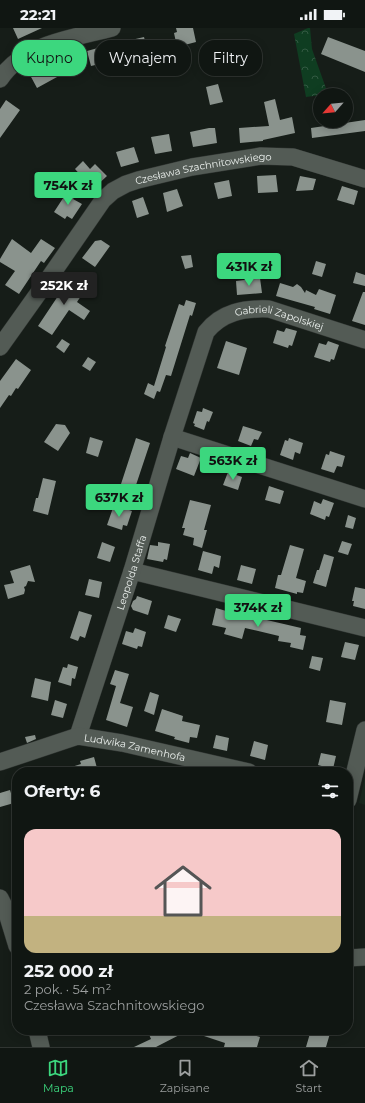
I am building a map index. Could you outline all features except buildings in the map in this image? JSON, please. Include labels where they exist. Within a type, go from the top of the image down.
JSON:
[{"type":"street","points":[[0,79],[5,71],[24,56],[35,50],[50,44],[112,28]]},
{"type":"street","name":"Czesława Szachnitowskiego","points":[[0,347],[103,200],[113,191],[126,184],[192,168],[267,156],[292,157],[365,178]]},
{"type":"street","name":"Gabrieli Zapolskiej","points":[[203,339],[206,332],[220,319],[241,310],[253,308],[269,309],[365,340]]},
{"type":"street","name":"Leopolda Staffa","points":[[78,736],[132,571],[203,339]]},
{"type":"street","points":[[172,437],[365,499]]},
{"type":"street","points":[[132,571],[365,628]]},
{"type":"street","points":[[353,777],[365,730]]},
{"type":"street","name":"Ludwika Zamenhofa","points":[[0,762],[78,736],[122,743],[226,767]]},
{"type":"street","points":[[6,907],[12,928]]},
{"type":"street","points":[[353,958],[365,957]]},
{"type":"street","points":[[38,1035],[41,1047]]},
{"type":"shaded area","points":[[365,777],[365,805],[359,803]]},
{"type":"green space","points":[[310,28],[312,49],[326,88],[313,88],[313,96],[306,97],[294,34]]}]
